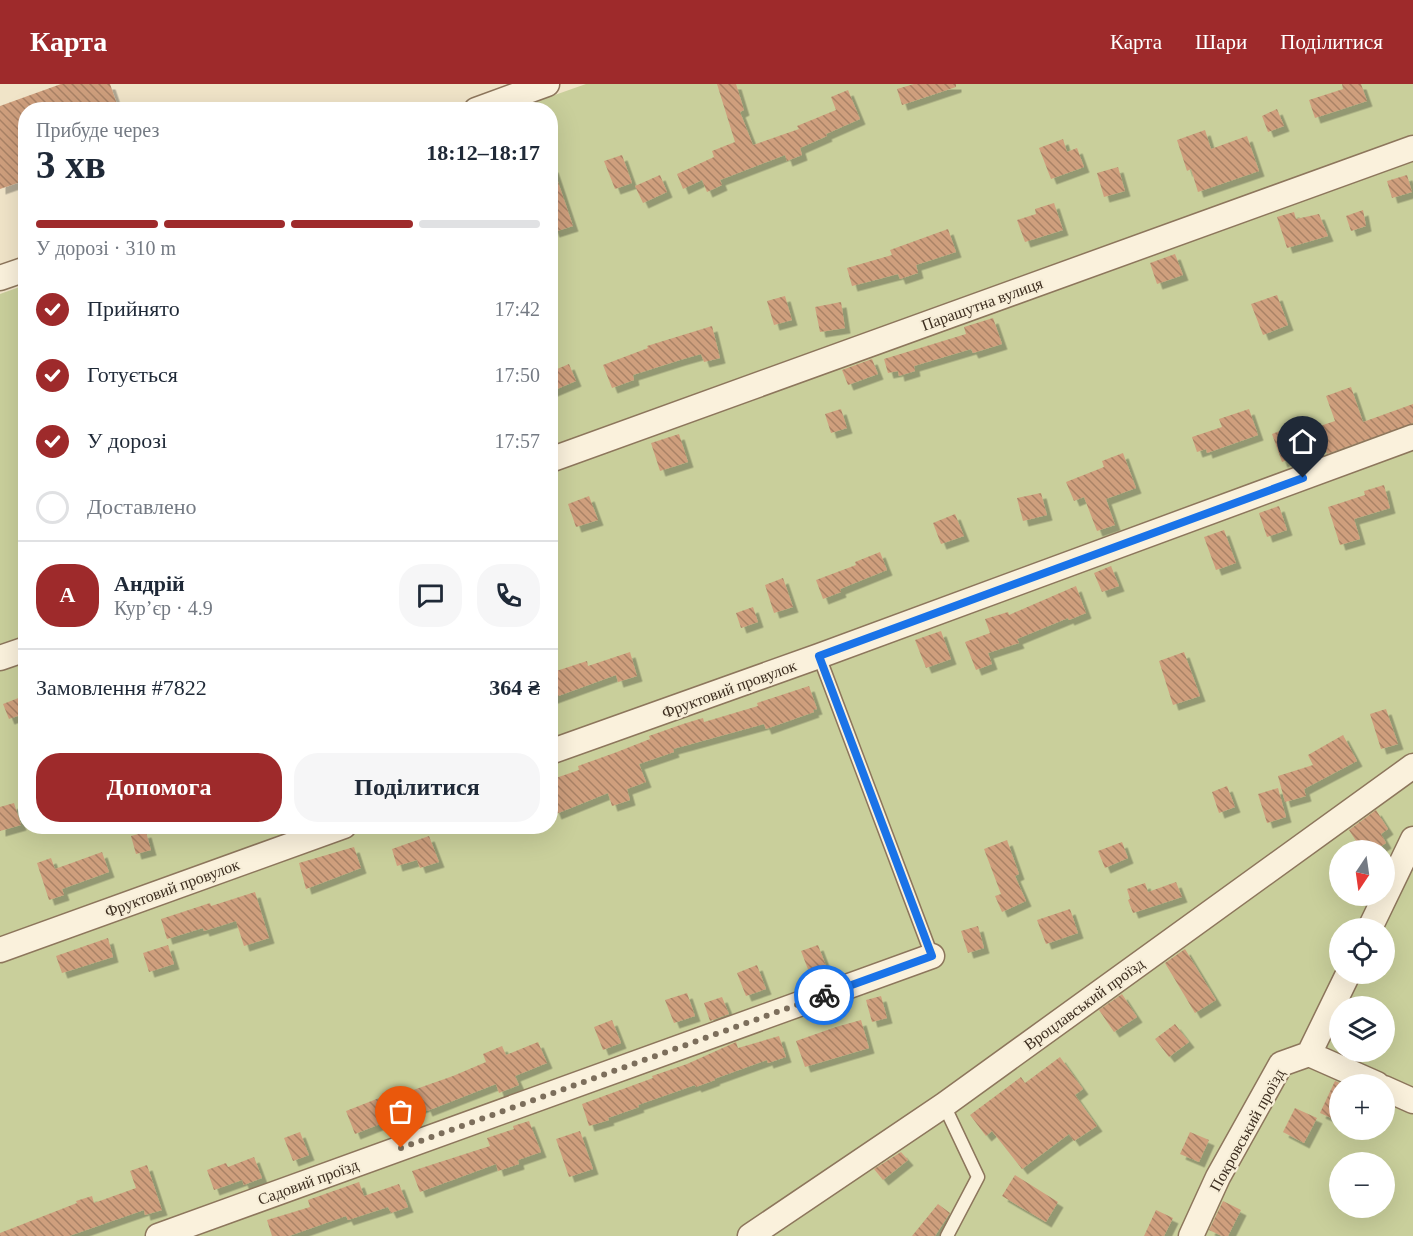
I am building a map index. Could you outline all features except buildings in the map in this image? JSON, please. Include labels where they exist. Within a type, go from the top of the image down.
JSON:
[{"type":"street","points":[[498,102],[548,84]]},
{"type":"street","name":"Парашутна вулиця","points":[[558,456],[1413,148]]},
{"type":"street","points":[[0,278],[18,272]]},
{"type":"street","name":"Фруктовий провулок","points":[[558,749],[1413,438]]},
{"type":"street","points":[[0,658],[18,652]]},
{"type":"street","name":"Вроцлавський проїзд","points":[[750,1236],[944,1105],[1413,766]]},
{"type":"street","name":"Фруктовий провулок","points":[[0,950],[322,834]]},
{"type":"street","points":[[1375,918],[1413,839]]},
{"type":"street","name":"Садовий проїзд","points":[[158,1236],[932,956]]},
{"type":"street","points":[[1343,984],[1309,1054],[1354,1074]]},
{"type":"street","name":"Покровський проїзд","points":[[1191,1236],[1218,1178],[1281,1064],[1309,1054]]},
{"type":"street","points":[[1395,1093],[1413,1101]]},
{"type":"lane","points":[[819,656],[932,956]]},
{"type":"lane","points":[[944,1105],[978,1177],[947,1236]]},
{"type":"green space","points":[[586,84],[1413,84],[1413,1236],[0,1236],[0,294],[18,288],[18,834],[558,834],[558,102],[535,102]]},
{"type":"way so far","points":[[401,1148],[824,995]]},
{"type":"route","points":[[824,995],[932,956],[819,656],[1303,478]]}]
